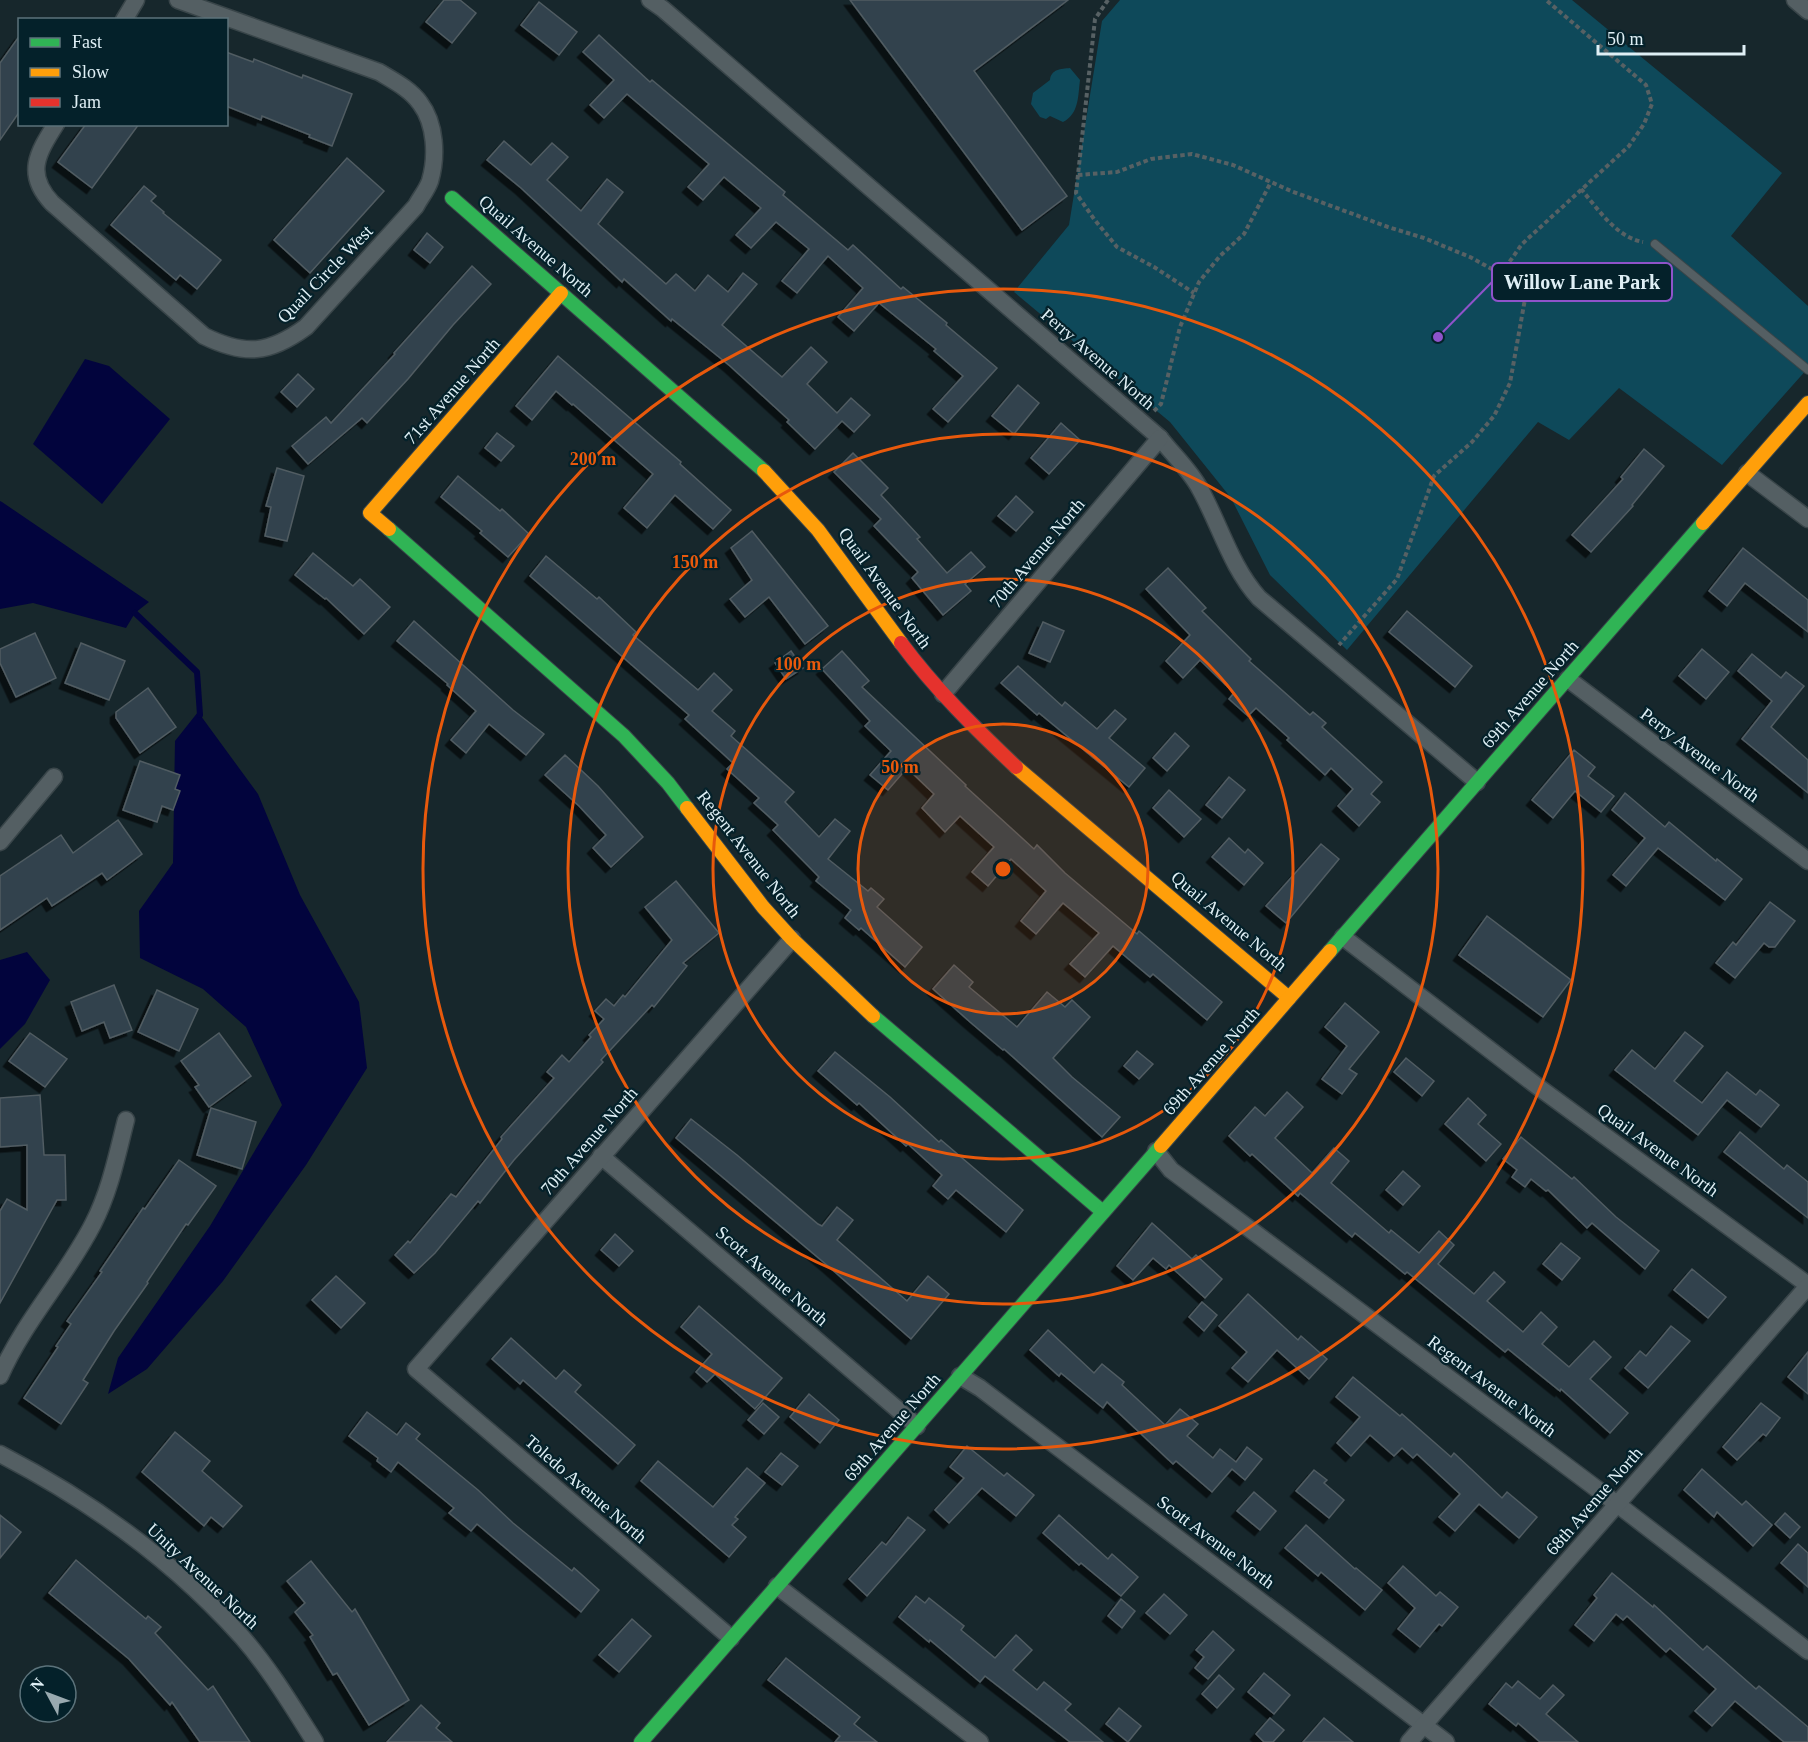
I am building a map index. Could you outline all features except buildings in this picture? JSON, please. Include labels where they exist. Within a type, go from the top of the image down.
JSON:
[{"type":"street","points":[[125,18],[136,0]]},
{"type":"street","name":"Quail Circle West","points":[[55,126],[41,148],[37,162],[36,178],[42,192],[204,336],[223,345],[245,350],[267,349],[288,340],[306,327],[416,206],[429,183],[435,156],[432,130],[421,104],[402,85],[379,72],[178,0]]},
{"type":"street","name":"Perry Avenue North","points":[[650,0],[1160,438],[1199,486],[1247,585],[1266,605],[1477,782]]},
{"type":"street","points":[[1795,0],[1808,11]]},
{"type":"street","name":"Quail Avenue North","points":[[452,198],[775,482],[818,530],[918,666],[1020,770],[1289,998]]},
{"type":"street","name":"71st Avenue North","points":[[370,513],[561,293]]},
{"type":"street","name":"69th Avenue North","points":[[640,1742],[1808,403]]},
{"type":"street","name":"70th Avenue North","points":[[943,694],[1160,438]]},
{"type":"street","points":[[1747,473],[1808,519]]},
{"type":"street","name":"Regent Avenue North","points":[[370,513],[624,736],[668,783],[763,907],[792,939],[871,1014],[1103,1212]]},
{"type":"street","name":"Perry Avenue North","points":[[1568,679],[1808,861]]},
{"type":"street","points":[[0,842],[54,777]]},
{"type":"street","name":"Quail Avenue North","points":[[1343,937],[1537,1086],[1808,1285]]},
{"type":"street","name":"70th Avenue North","points":[[416,1369],[792,939]]},
{"type":"street","points":[[0,1376],[8,1356],[75,1255],[97,1216],[106,1197],[126,1120]]},
{"type":"street","name":"Regent Avenue North","points":[[1156,1151],[1171,1170],[1617,1504],[1808,1651]]},
{"type":"street","name":"Scott Avenue North","points":[[601,1156],[917,1426]]},
{"type":"street","name":"68th Avenue North","points":[[1409,1742],[1808,1285]]},
{"type":"street","name":"Toledo Avenue North","points":[[416,1369],[731,1638]]},
{"type":"street","name":"Scott Avenue North","points":[[960,1376],[980,1388],[1446,1742]]},
{"type":"street","name":"Unity Avenue North","points":[[0,1454],[67,1491],[112,1520],[158,1555],[242,1638],[284,1693],[315,1742]]},
{"type":"street","points":[[777,1586],[980,1742]]},
{"type":"lane","points":[[1655,244],[1808,370]]},
{"type":"path","points":[[1108,0],[1095,19],[1076,193],[1117,247],[1154,267],[1194,293]]},
{"type":"path","points":[[1501,274],[1522,244],[1629,146],[1644,124],[1652,104],[1646,85],[1546,0]]},
{"type":"path","points":[[1078,175],[1117,172],[1152,159],[1192,154],[1233,165],[1271,182],[1470,257],[1510,279],[1525,299],[1510,383],[1494,416],[1472,442],[1434,476],[1397,579],[1329,657]]},
{"type":"path","points":[[1143,423],[1161,404],[1180,327],[1199,282],[1220,256],[1244,234],[1271,182]]},
{"type":"path","points":[[1581,189],[1610,223],[1630,239],[1655,244]]},
{"type":"shaded area","points":[[1120,0],[1572,0],[1782,173],[1731,236],[1808,306],[1808,368],[1722,465],[1619,388],[1569,440],[1538,422],[1347,650],[1270,575],[1231,498],[1170,422],[1014,292],[1069,225],[1102,21]]},
{"type":"shaded area","points":[[1070,68],[1080,80],[1077,104],[1072,114],[1063,122],[1050,116],[1046,119],[1040,117],[1031,104],[1033,93],[1050,80],[1054,72]]},
{"type":"shaded area","points":[[85,359],[109,366],[170,419],[102,504],[33,444]]},
{"type":"shaded area","points":[[0,501],[149,602],[135,613],[126,628],[33,603],[0,609]]},
{"type":"shaded area","points":[[198,712],[258,794],[300,895],[359,1002],[367,1068],[306,1165],[223,1281],[147,1369],[108,1394],[118,1358],[210,1226],[282,1105],[246,1027],[203,989],[140,958],[139,911],[173,863],[175,741]]},
{"type":"shaded area","points":[[27,952],[50,980],[25,1024],[0,1049],[0,960]]},
{"type":"waterway","points":[[135,613],[197,672],[200,715]]},
{"type":"traffic: fast","points":[[452,198],[764,471]]},
{"type":"traffic: fast","points":[[1330,951],[1703,523]]},
{"type":"traffic: fast","points":[[389,529],[624,736],[668,783],[687,808]]},
{"type":"traffic: fast","points":[[873,1016],[1103,1212]]},
{"type":"traffic: fast","points":[[641,1742],[1161,1146]]},
{"type":"traffic: slow","points":[[389,529],[370,513],[561,293]]},
{"type":"traffic: slow","points":[[1703,523],[1808,403]]},
{"type":"traffic: slow","points":[[764,471],[818,530],[901,643]]},
{"type":"traffic: slow","points":[[1016,767],[1289,998]]},
{"type":"traffic: slow","points":[[687,808],[763,907],[792,939],[873,1016]]},
{"type":"traffic: slow","points":[[1161,1146],[1330,951]]},
{"type":"traffic: jam","points":[[901,643],[942,692],[1016,767]]},
{"type":"place","name":"Willow Lane Park","points":[[1438,337]]}]
